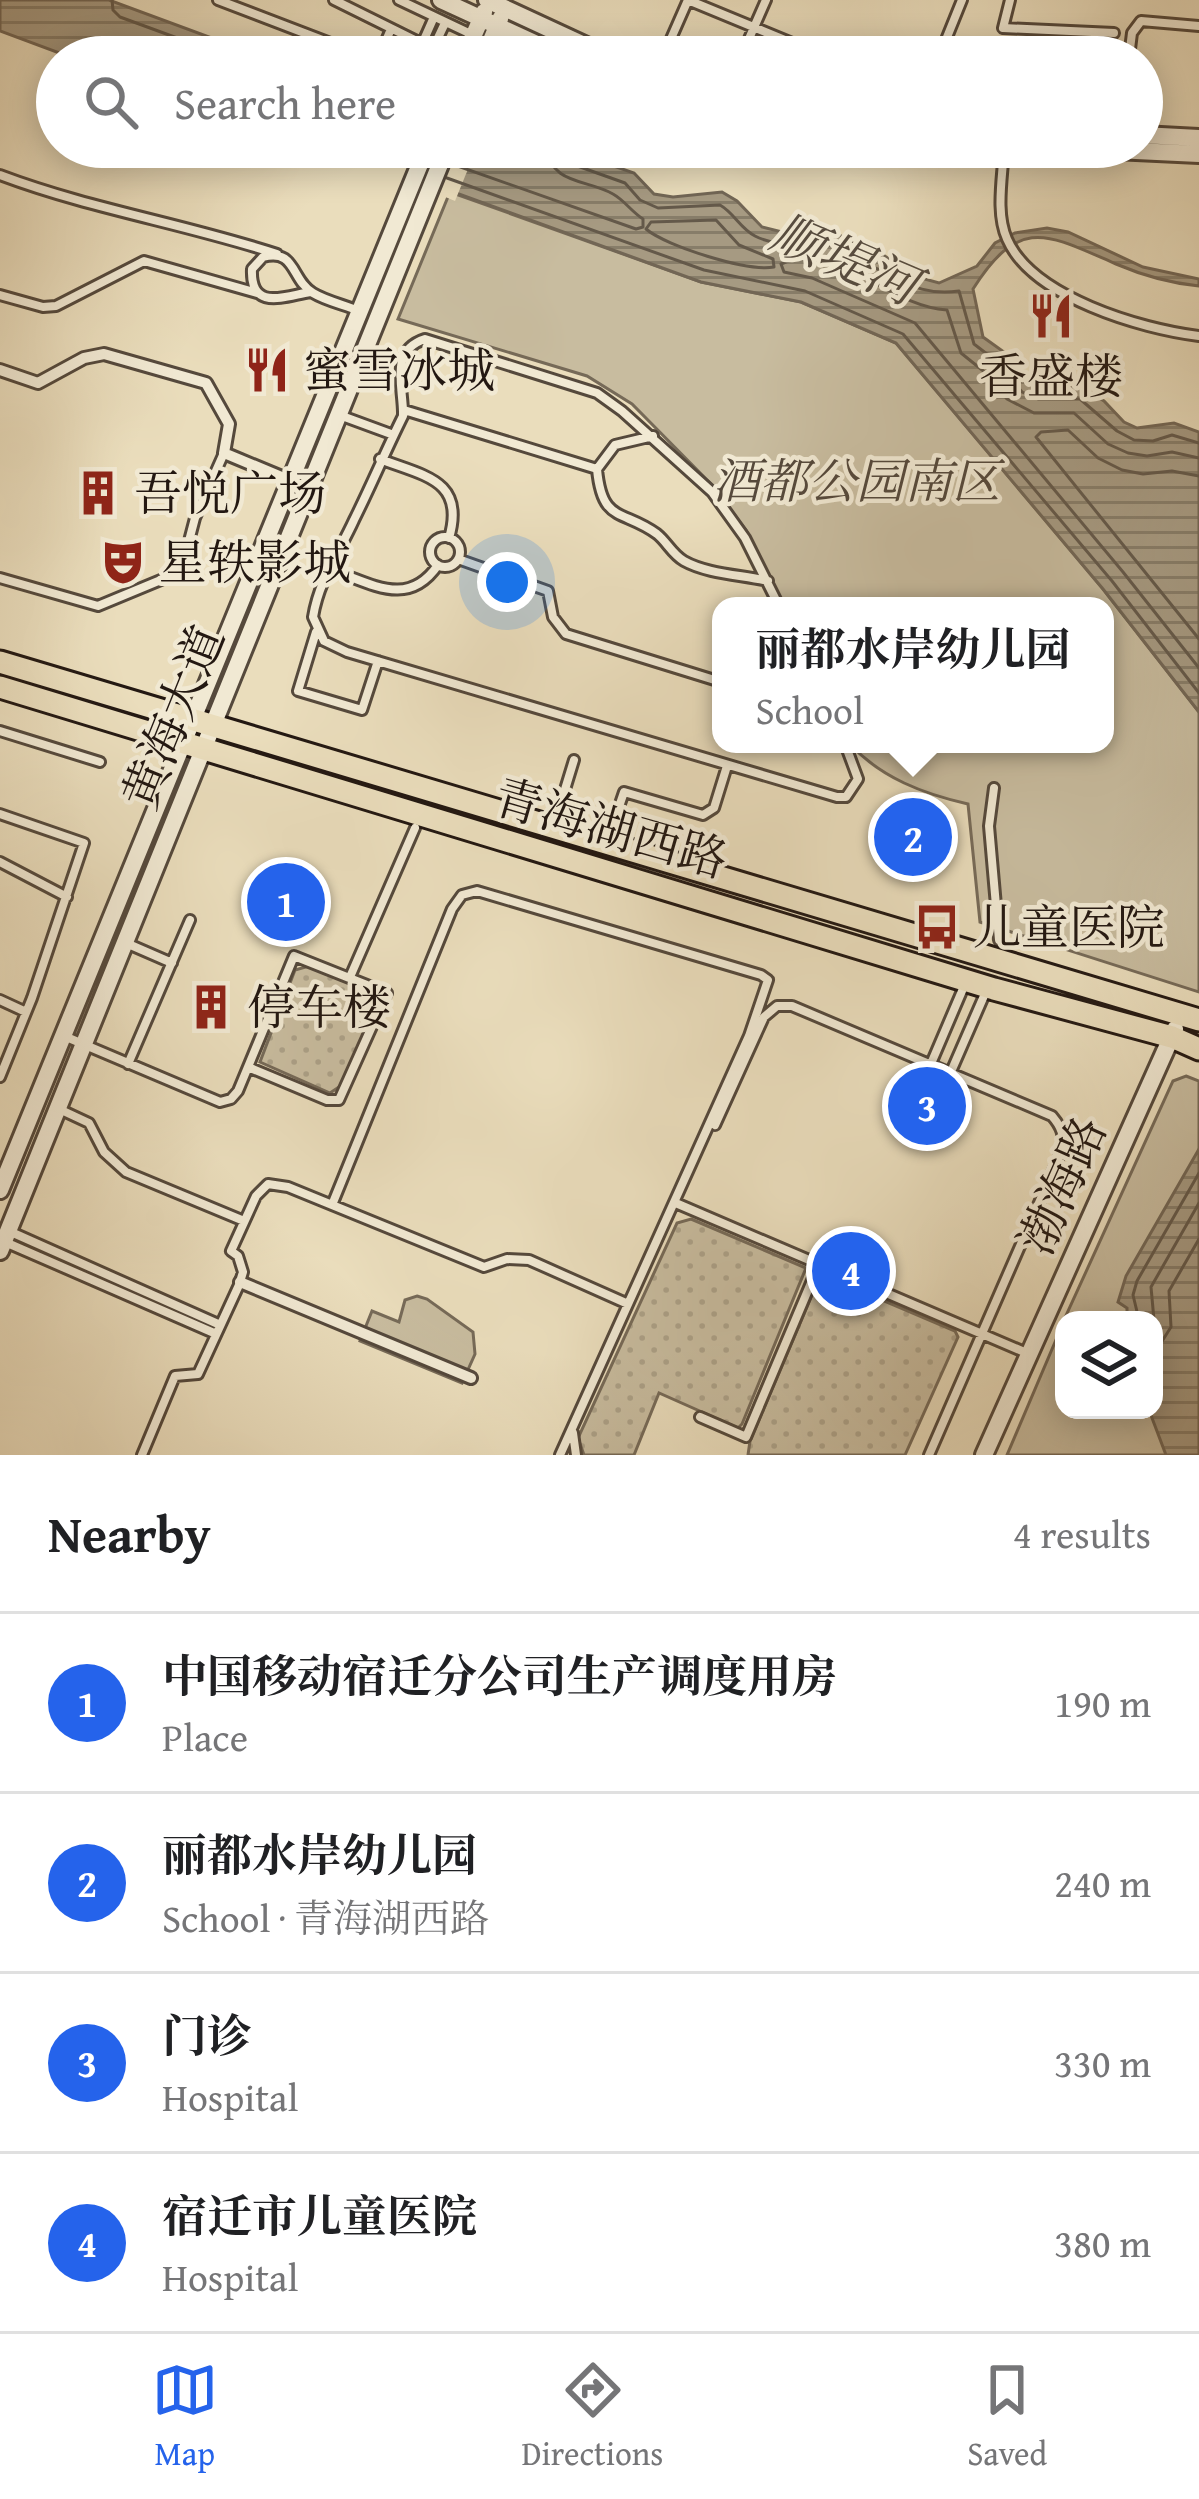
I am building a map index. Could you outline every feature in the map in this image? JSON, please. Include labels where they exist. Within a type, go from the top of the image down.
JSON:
[{"type":"main road","name":"青海湖西路","points":[[0,662],[1190,1016]]},
{"type":"main road","name":"青海湖西路","points":[[0,687],[977,984],[1172,1037],[1199,1049]]},
{"type":"street","points":[[438,9],[485,36],[495,2],[566,36]]},
{"type":"street","points":[[1163,136],[1199,138]]},
{"type":"street","points":[[1163,152],[1199,154]]},
{"type":"street","name":"黄海大道","points":[[201,723],[289,480],[418,168]]},
{"type":"street","name":"黄海大道","points":[[0,1190],[63,1036],[339,414],[439,168]]},
{"type":"street","points":[[0,370],[38,383],[85,358],[104,354],[206,383],[229,424],[224,453],[289,480]]},
{"type":"street","name":"黄海大道","points":[[3,1244],[124,943],[191,747]]},
{"type":"street","name":"渤海路","points":[[984,1455],[1172,1037],[1190,1016]]},
{"type":"street","points":[[240,1282],[471,1378]]},
{"type":"lane","points":[[218,0],[312,36]]},
{"type":"lane","points":[[334,0],[405,36]]},
{"type":"lane","points":[[399,0],[438,9],[445,22],[485,36]]},
{"type":"lane","points":[[672,36],[688,0],[776,36]]},
{"type":"lane","points":[[751,36],[766,0]]},
{"type":"lane","points":[[947,36],[962,0]]},
{"type":"lane","points":[[1010,0],[1003,28],[1114,33]]},
{"type":"lane","points":[[1132,36],[1141,21],[1199,26]]},
{"type":"lane","points":[[439,36],[445,22]]},
{"type":"lane","points":[[388,36],[391,29]]},
{"type":"lane","points":[[1003,168],[1004,231],[1018,257],[1037,274],[1094,308],[1142,326],[1199,336]]},
{"type":"lane","points":[[0,175],[42,191],[217,233],[277,254],[292,263],[310,292]]},
{"type":"lane","points":[[257,292],[252,269],[263,256],[277,254]]},
{"type":"lane","points":[[0,295],[43,308],[56,306],[144,261],[275,299],[310,292],[359,311]]},
{"type":"lane","points":[[378,661],[362,710],[298,691],[316,631],[314,606],[328,569],[400,423],[402,358],[411,345],[425,339],[597,393],[712,492],[738,526],[775,597]]},
{"type":"lane","points":[[404,410],[597,469]]},
{"type":"lane","points":[[339,414],[391,434]]},
{"type":"lane","points":[[652,436],[626,439],[597,469],[601,494],[610,508],[622,519],[660,536],[679,559],[768,581]]},
{"type":"lane","points":[[0,578],[98,606],[168,577],[184,560],[224,453]]},
{"type":"lane","points":[[380,459],[442,485],[454,507],[449,538]]},
{"type":"lane","points":[[449,538],[459,549],[458,559],[447,567],[438,565],[431,558],[432,544],[449,538]]},
{"type":"lane","points":[[458,559],[548,590],[554,617],[566,634],[712,679]]},
{"type":"lane","points":[[328,569],[401,592],[418,586],[438,565]]},
{"type":"lane","points":[[316,631],[334,647],[378,661],[846,797],[858,779],[848,753]]},
{"type":"lane","points":[[98,718],[105,694]]},
{"type":"lane","points":[[0,731],[100,762]]},
{"type":"lane","points":[[278,773],[284,748]]},
{"type":"lane","points":[[554,827],[574,760]]},
{"type":"lane","points":[[607,843],[624,792],[703,815],[714,808],[728,766]]},
{"type":"lane","points":[[994,788],[989,826],[999,940]]},
{"type":"lane","points":[[0,814],[84,843],[0,1077]]},
{"type":"lane","points":[[350,977],[415,828]]},
{"type":"lane","points":[[0,862],[67,897]]},
{"type":"lane","points":[[332,1205],[452,909],[462,895],[477,891],[521,902],[768,980],[749,1036],[560,1455]]},
{"type":"lane","points":[[128,1064],[190,920]]},
{"type":"lane","points":[[124,943],[172,963]]},
{"type":"lane","points":[[63,1036],[220,1102],[235,1096],[294,956],[387,992],[339,1100],[327,1100],[248,1067]]},
{"type":"lane","points":[[930,1066],[977,984]]},
{"type":"lane","points":[[950,1075],[977,984]]},
{"type":"lane","points":[[0,1000],[26,1012]]},
{"type":"lane","points":[[576,1455],[573,1433],[764,1017],[777,1006],[792,1006],[1052,1116],[1064,1142],[929,1455]]},
{"type":"lane","points":[[57,1109],[89,1123],[104,1152],[126,1172],[244,1221]]},
{"type":"lane","points":[[142,1455],[175,1376],[198,1374],[243,1272],[231,1251],[256,1196],[268,1184],[288,1187],[484,1268],[507,1258],[530,1261],[628,1304]]},
{"type":"lane","points":[[678,1204],[1029,1354]]},
{"type":"lane","points":[[3,1244],[216,1329]]},
{"type":"lane","points":[[700,1418],[746,1437],[819,1264]]},
{"type":"green space","name":"酒都公园南区","points":[[450,192],[701,282],[801,302],[896,343],[1109,597],[780,597],[746,530],[710,483],[632,404],[587,376],[398,319]]},
{"type":"green space","name":"酒都公园南区","points":[[1114,603],[1199,712],[1199,992],[980,922],[968,804],[904,783],[859,753],[1114,753]]},
{"type":"green space","points":[[309,966],[368,990],[377,1001],[345,1083],[330,1093],[260,1062],[295,970]]},
{"type":"green space","points":[[1186,1076],[1199,1081],[1199,1455],[1007,1455],[1055,1342],[1055,1419],[1163,1419],[1163,1311],[1068,1311],[1173,1081]]},
{"type":"green space","points":[[691,1219],[806,1268],[742,1424],[738,1428],[659,1393],[634,1455],[584,1455],[578,1438],[677,1223]]},
{"type":"green space","points":[[821,1274],[955,1331],[958,1337],[905,1455],[748,1455]]},
{"type":"green space","points":[[417,1296],[473,1332],[475,1354],[462,1383],[360,1341],[372,1311],[399,1322],[405,1300]]},
{"type":"water","points":[[0,0],[109,0],[206,36],[36,36],[36,44],[0,31]]},
{"type":"water","name":"顺堤河","points":[[388,168],[620,168],[634,173],[654,194],[722,192],[762,227],[841,236],[868,252],[873,248],[914,276],[939,283],[977,266],[995,243],[1015,233],[1047,228],[1068,232],[1143,267],[1199,279],[1199,286],[1157,278],[1053,239],[1036,238],[1005,250],[973,289],[983,337],[1004,352],[1028,382],[1039,387],[1084,388],[1137,428],[1174,423],[1199,432],[1199,712],[1114,603],[1114,597],[1109,597],[896,343],[801,302],[701,282]]},
{"type":"water","points":[[1199,1149],[1199,1455],[1166,1455],[1152,1419],[1163,1419],[1163,1311],[1127,1311],[1118,1302],[1126,1276]]},
{"type":"pier","points":[[381,168],[468,168],[455,201]]},
{"type":"place","name":"香盛楼","points":[[1051,316]]},
{"type":"place","name":"蜜雪冰城","points":[[267,370]]},
{"type":"place","name":"吾悦广场","points":[[98,493]]},
{"type":"place","name":"星轶影城","points":[[123,562]]},
{"type":"place","name":"丽都水岸幼儿园","points":[[913,837]]},
{"type":"place","name":"中国移动宿迁分公司生产调度用房","points":[[286,902]]},
{"type":"place","name":"儿童医院","points":[[937,927]]},
{"type":"place","name":"停车楼","points":[[211,1007]]},
{"type":"place","name":"门诊","points":[[927,1106]]},
{"type":"place","name":"宿迁市儿童医院","points":[[851,1271]]}]
